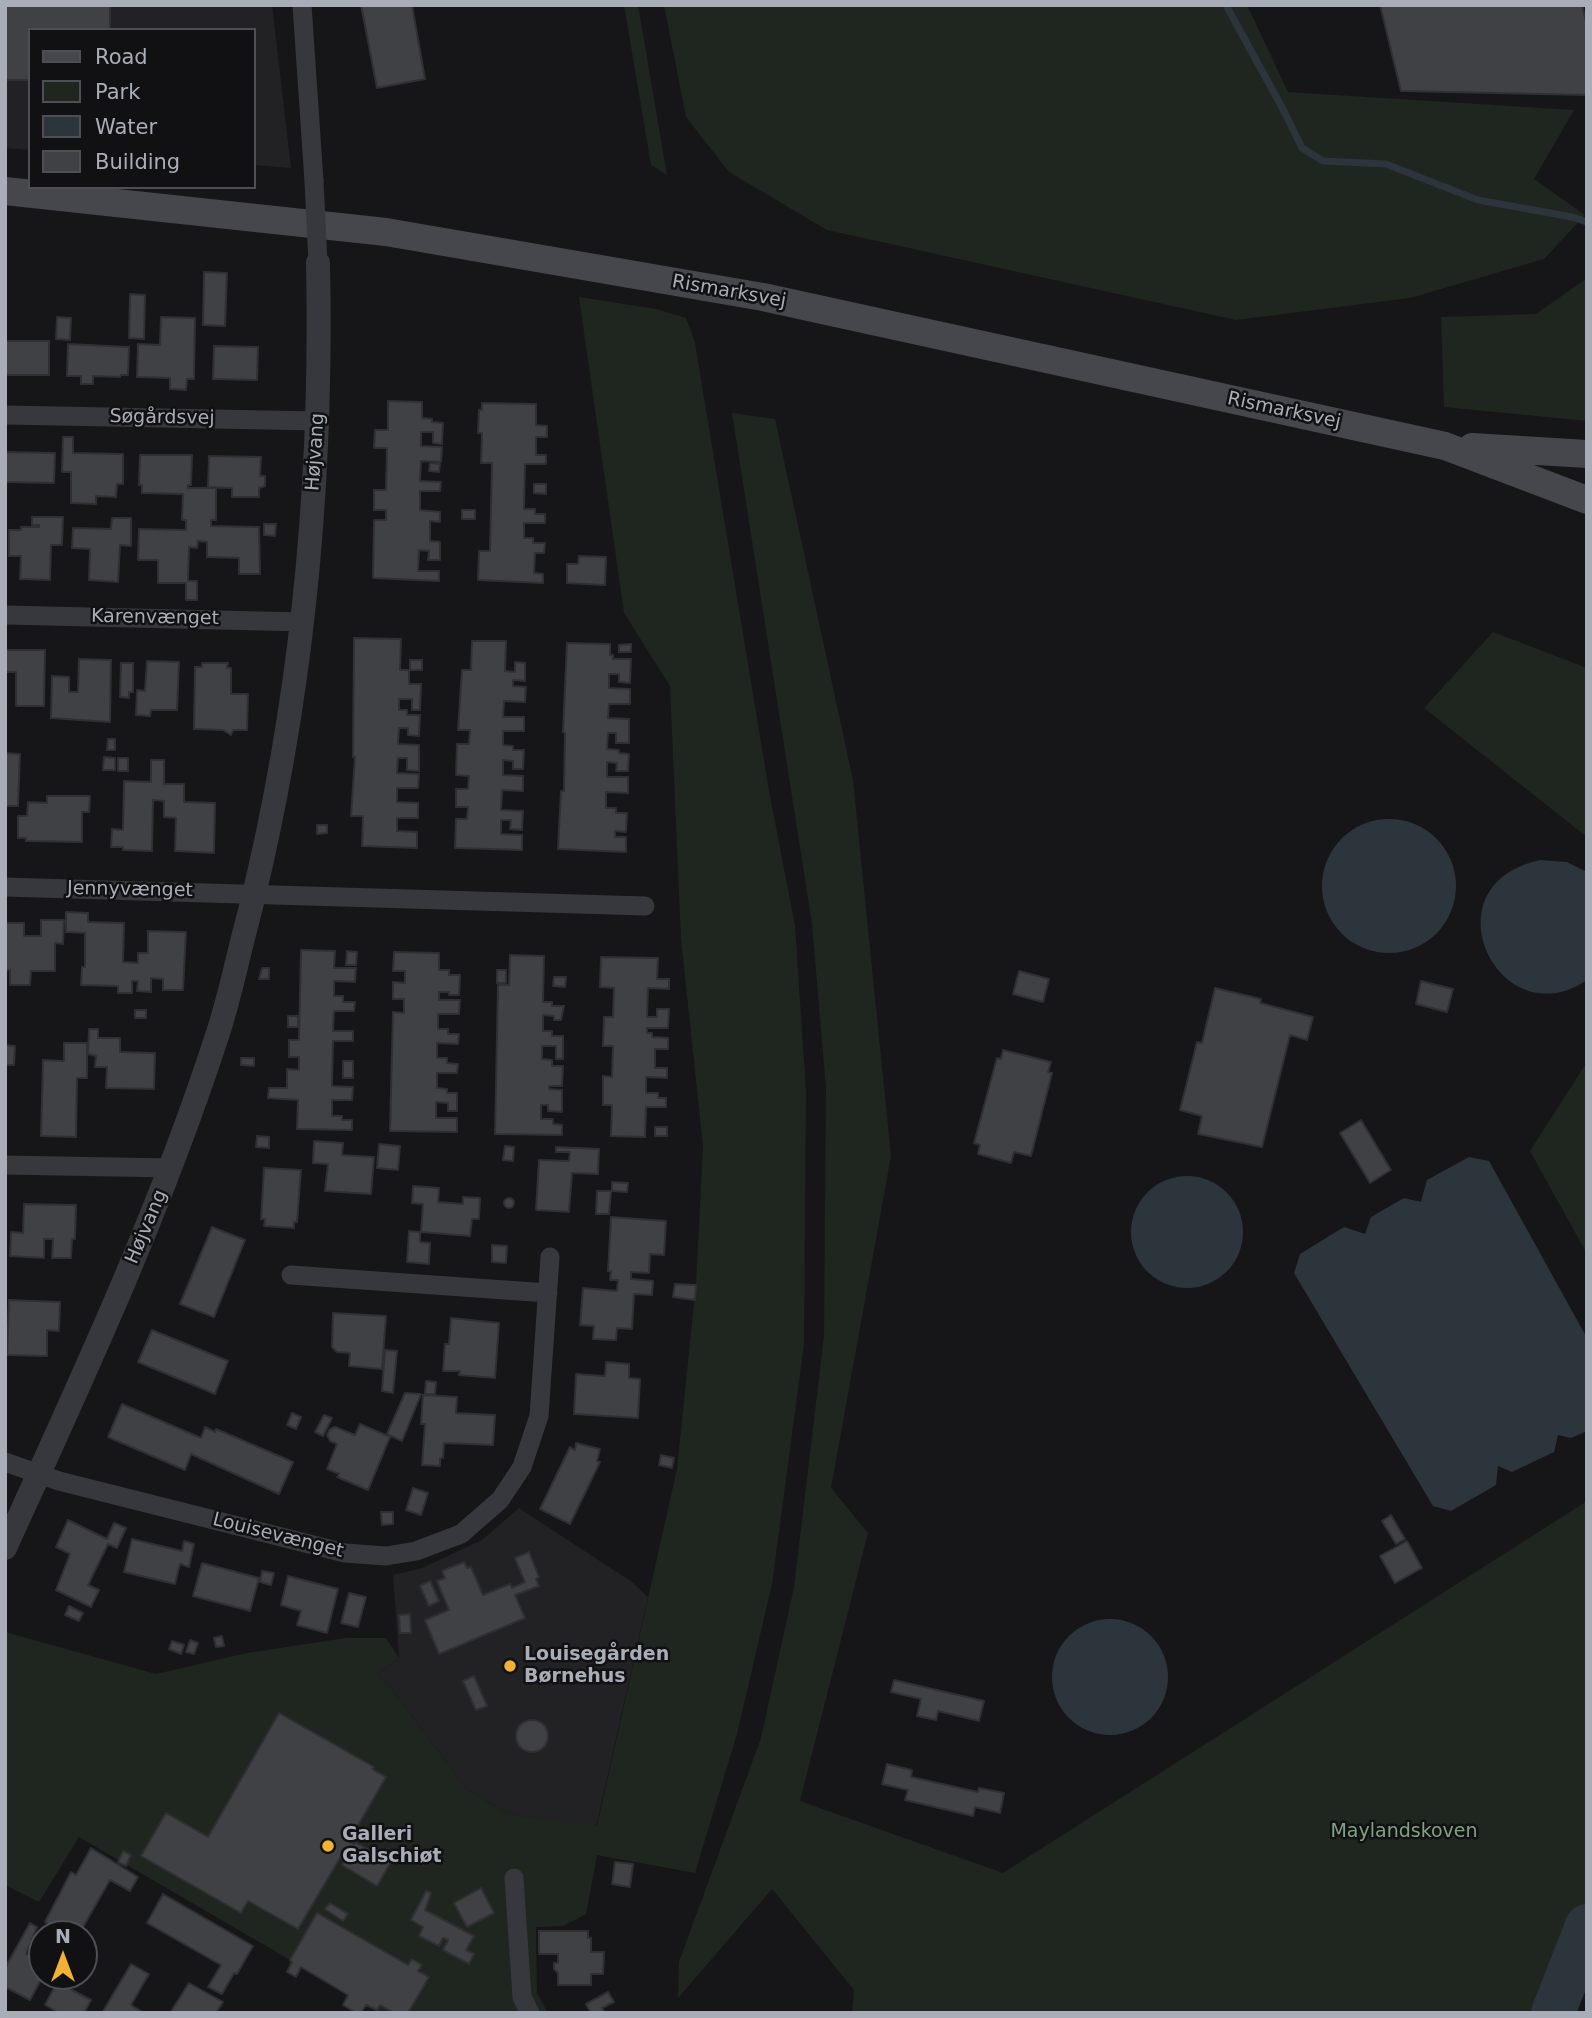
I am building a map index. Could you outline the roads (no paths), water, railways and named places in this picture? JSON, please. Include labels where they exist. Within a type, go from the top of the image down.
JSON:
[{"type":"main road","name":"Rismarksvej","points":[[5,191],[386,232],[763,297],[1445,446],[1587,500]]},
{"type":"main road","name":"Rismarksvej","points":[[1445,446],[1587,454]]},
{"type":"street","name":"Højvang","points":[[5,1548],[172,1168],[217,1036],[255,894],[287,739],[304,622],[318,421],[318,263],[302,5]]},
{"type":"street","name":"Søgårdsvej","points":[[5,415],[318,421]]},
{"type":"street","name":"Karenvænget","points":[[5,615],[304,622]]},
{"type":"street","name":"Jennyvænget","points":[[5,887],[255,894]]},
{"type":"street","points":[[255,894],[645,906]]},
{"type":"street","points":[[5,1165],[172,1168]]},
{"type":"street","name":"Louisevænget","points":[[5,1462],[59,1481],[345,1553],[386,1556],[416,1551],[461,1534],[500,1500],[522,1467],[539,1416],[550,1256]]},
{"type":"street","points":[[291,1275],[548,1293]]},
{"type":"street","points":[[514,1878],[522,1997],[530,2013]]},
{"type":"water","points":[[1389,819],[1415,824],[1436,839],[1451,860],[1456,886],[1451,912],[1436,933],[1415,948],[1389,953],[1363,948],[1342,933],[1327,912],[1322,886],[1327,860],[1342,839],[1363,824]]},
{"type":"water","points":[[1540,860],[1567,862],[1587,872],[1587,980],[1555,993],[1526,990],[1503,975],[1487,952],[1481,925],[1486,898],[1505,875]]},
{"type":"water","points":[[1469,1157],[1489,1161],[1587,1338],[1587,1431],[1571,1438],[1558,1435],[1554,1452],[1512,1472],[1498,1466],[1496,1485],[1451,1511],[1433,1506],[1294,1273],[1300,1254],[1344,1227],[1365,1234],[1371,1217],[1404,1198],[1421,1202],[1427,1180]]},
{"type":"water","points":[[1187,1176],[1208,1180],[1227,1192],[1239,1211],[1243,1232],[1239,1253],[1227,1272],[1208,1284],[1187,1288],[1166,1284],[1147,1272],[1135,1253],[1131,1232],[1135,1211],[1147,1192],[1166,1180]]},
{"type":"water","points":[[1110,1619],[1132,1624],[1151,1636],[1163,1655],[1168,1677],[1163,1699],[1151,1718],[1132,1730],[1110,1735],[1088,1730],[1069,1718],[1057,1699],[1052,1677],[1057,1655],[1069,1636],[1088,1624]]},
{"type":"waterway","points":[[1226,5],[1302,148],[1323,161],[1386,164],[1478,200],[1587,222]]},
{"type":"waterway","points":[[1553,2013],[1587,1926]]},
{"type":"place","name":"Louisegården Børnehus","points":[[510,1666]]},
{"type":"place","name":"Galleri Galschiøt","points":[[328,1846]]},
{"type":"park label","name":"Maylandskoven","points":[[1404,1832]]}]
